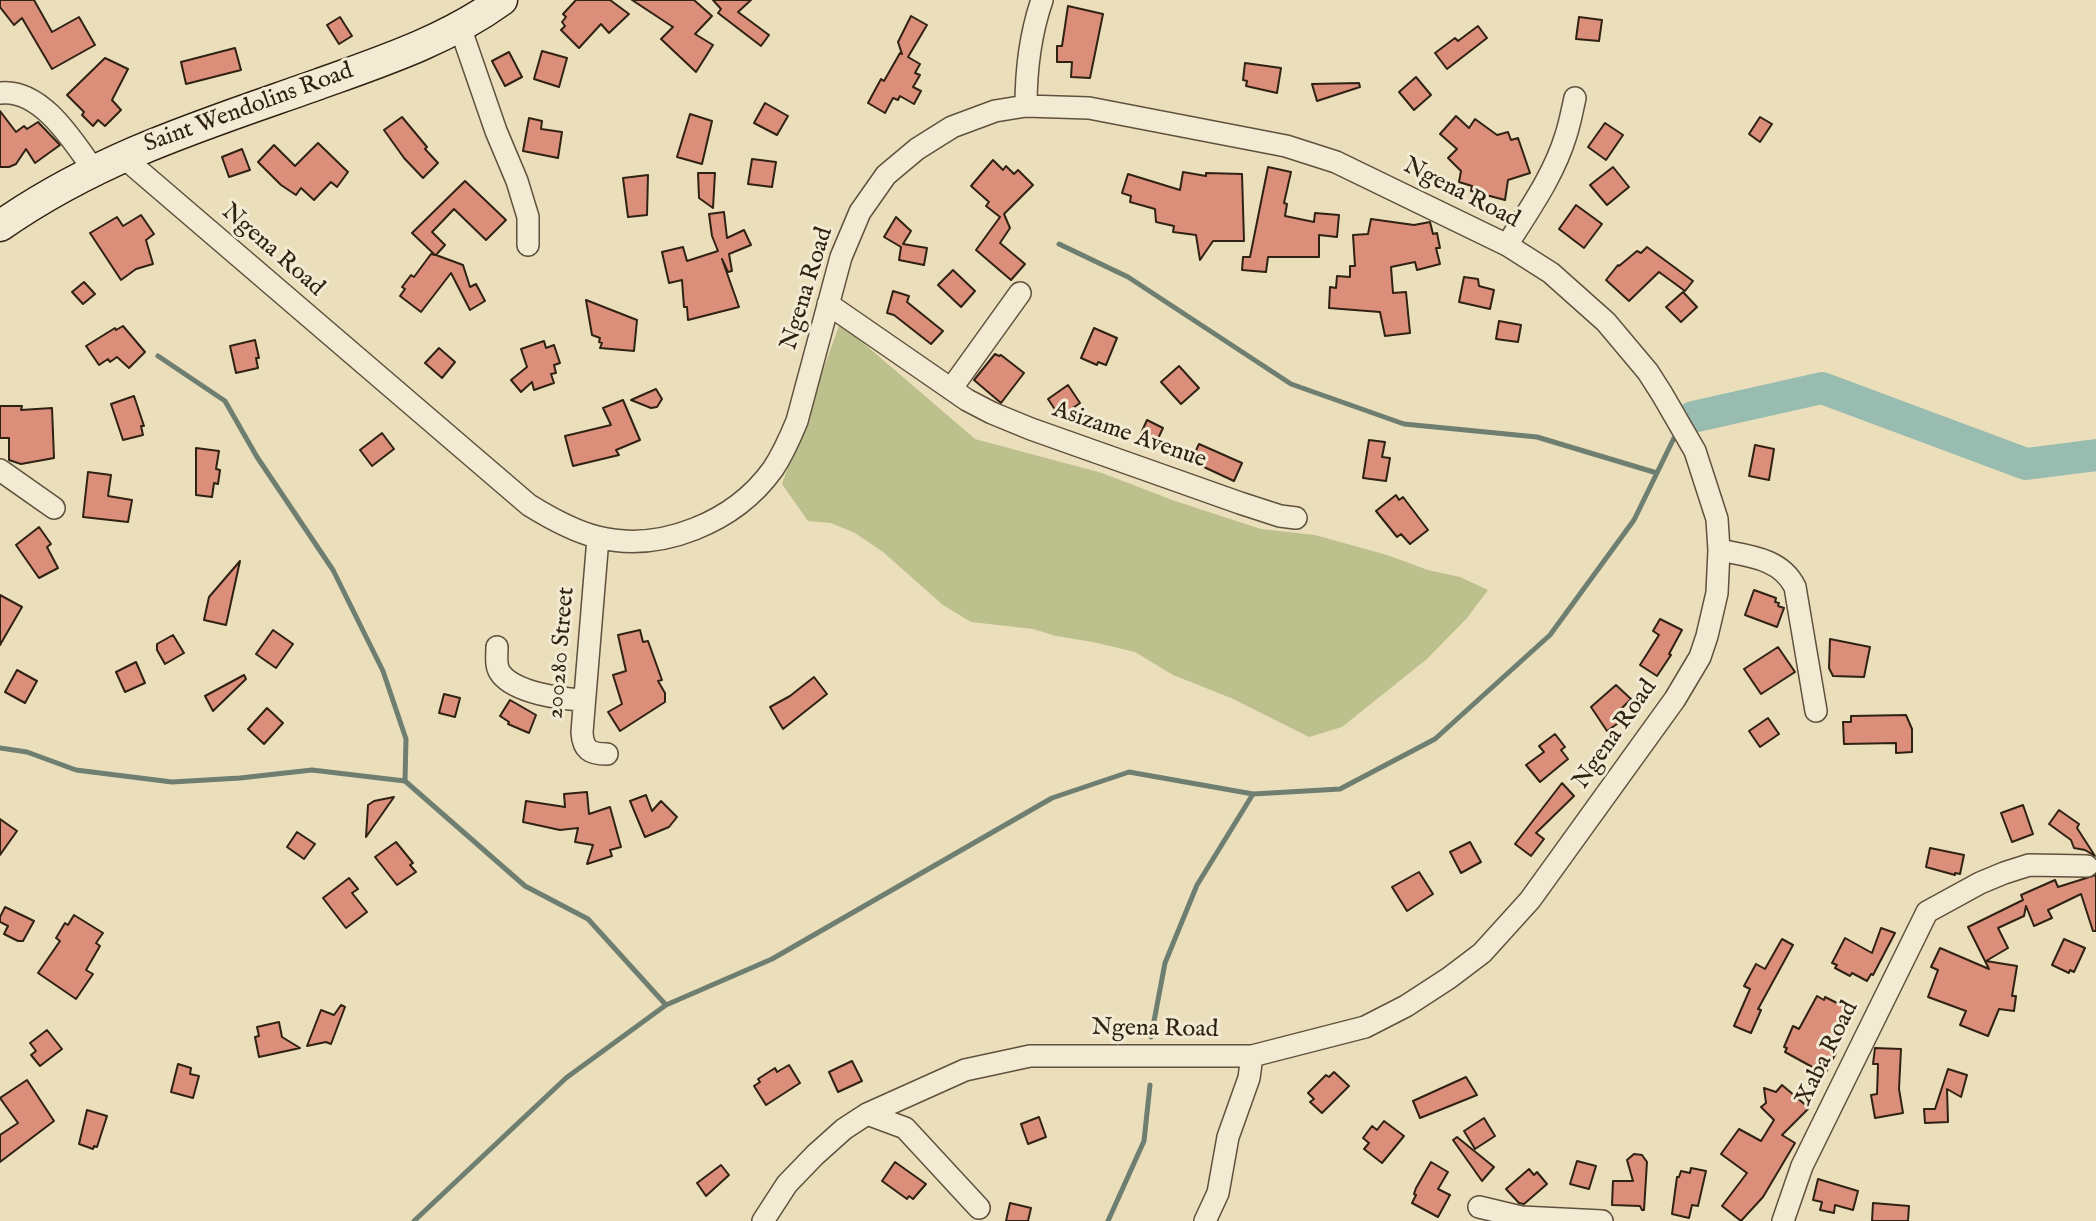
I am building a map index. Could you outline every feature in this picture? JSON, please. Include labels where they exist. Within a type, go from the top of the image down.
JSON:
[{"type":"street","name":"Saint Wendolins Road","points":[[0,226],[93,169],[169,136],[412,51],[474,20],[502,0]]},
{"type":"street","points":[[1026,106],[1036,17],[1042,0]]},
{"type":"street","points":[[460,27],[496,131],[517,181],[528,217],[528,244]]},
{"type":"street","points":[[0,93],[6,92],[32,101],[54,117],[93,169]]},
{"type":"street","points":[[1507,245],[1536,200],[1553,167],[1566,136],[1575,98]]},
{"type":"street","name":"Ngena Road","points":[[122,156],[529,506],[553,520],[598,538],[626,542],[660,540],[697,528],[736,507],[771,471],[788,445],[797,421],[841,257],[860,212],[886,175],[917,149],[951,127],[995,111],[1026,106],[1088,108],[1286,146],[1336,162],[1507,245],[1551,273],[1606,322],[1648,372],[1695,451],[1717,519],[1717,593],[1700,657],[1675,699],[1530,900],[1482,953],[1439,985],[1365,1027],[1252,1056],[1030,1056],[965,1070],[867,1114],[844,1129],[788,1184],[763,1221]]},
{"type":"street","points":[[951,389],[1020,293]]},
{"type":"street","name":"Asizame Avenue","points":[[828,304],[967,400],[1031,429],[1240,503],[1280,516],[1296,518]]},
{"type":"street","points":[[0,470],[54,508]]},
{"type":"street","name":"200280 Street","points":[[598,538],[584,700],[583,743],[589,751],[607,754]]},
{"type":"street","points":[[1719,550],[1773,564],[1790,575],[1796,587],[1816,711]]},
{"type":"street","points":[[497,647],[498,668],[506,678],[546,696],[584,700]]},
{"type":"street","name":"Xaba Road","points":[[1783,1221],[1802,1166],[1927,912],[2004,873],[2029,866],[2087,866]]},
{"type":"street","points":[[1205,1221],[1218,1193],[1228,1137],[1249,1078],[1252,1056]]},
{"type":"street","points":[[867,1114],[905,1128],[979,1208]]},
{"type":"street","points":[[1479,1207],[1521,1217],[1602,1221]]},
{"type":"green space","points":[[840,323],[975,439],[1102,473],[1175,501],[1261,529],[1315,535],[1387,555],[1428,570],[1460,577],[1488,590],[1467,618],[1427,659],[1342,727],[1309,737],[1231,698],[1173,675],[1135,652],[1033,629],[971,622],[943,605],[883,552],[855,533],[831,523],[808,521],[782,484]]},
{"type":"building","points":[[0,0],[34,0],[52,32],[79,17],[95,45],[52,69],[22,18],[14,25],[0,7]]},
{"type":"building","points":[[576,0],[610,0],[629,14],[609,33],[601,24],[579,48],[561,30],[565,26],[562,22],[566,17],[563,14]]},
{"type":"building","points":[[632,0],[694,0],[712,16],[695,34],[713,45],[696,72],[661,39],[673,27]]},
{"type":"building","points":[[713,0],[751,0],[738,12],[769,35],[761,46],[718,13],[721,9]]},
{"type":"building","points":[[1068,6],[1103,14],[1090,78],[1071,77],[1072,62],[1057,62],[1057,46],[1062,46]]},
{"type":"building","points":[[911,16],[927,25],[908,57],[920,64],[915,73],[920,75],[913,87],[921,91],[914,104],[900,96],[898,100],[893,98],[885,113],[868,103],[881,79],[884,81],[900,53],[902,54],[898,42]]},
{"type":"building","points":[[340,17],[352,36],[339,44],[327,25]]},
{"type":"building","points":[[1579,17],[1602,20],[1599,41],[1576,39]]},
{"type":"building","points":[[1478,26],[1487,38],[1447,69],[1435,53]]},
{"type":"building","points":[[235,48],[241,70],[186,84],[181,62]]},
{"type":"building","points":[[542,51],[567,58],[559,87],[534,79]]},
{"type":"building","points":[[509,52],[522,77],[505,86],[492,61]]},
{"type":"building","points":[[105,58],[128,69],[112,100],[121,110],[105,126],[98,120],[93,126],[82,115],[84,112],[67,95]]},
{"type":"building","points":[[1245,63],[1281,68],[1277,93],[1246,86],[1247,81],[1243,80]]},
{"type":"building","points":[[1416,77],[1431,95],[1414,110],[1399,92]]},
{"type":"building","points":[[1359,83],[1360,87],[1317,101],[1312,84]]},
{"type":"building","points":[[765,103],[788,116],[777,135],[754,123]]},
{"type":"building","points":[[0,111],[16,132],[24,126],[27,129],[38,122],[60,145],[35,163],[26,149],[16,164],[0,167]]},
{"type":"building","points":[[690,114],[712,121],[702,164],[677,157]]},
{"type":"building","points":[[1456,116],[1469,128],[1475,119],[1497,135],[1508,132],[1511,140],[1518,138],[1530,173],[1508,180],[1505,200],[1471,191],[1472,186],[1459,182],[1461,171],[1448,158],[1457,149],[1440,134]]},
{"type":"building","points":[[402,117],[438,163],[423,178],[404,158],[384,130]]},
{"type":"building","points":[[1760,117],[1772,124],[1760,142],[1749,134]]},
{"type":"building","points":[[529,118],[542,121],[541,129],[562,132],[558,158],[523,151]]},
{"type":"building","points":[[1605,123],[1623,135],[1606,160],[1588,147]]},
{"type":"building","points":[[318,143],[348,172],[337,187],[331,182],[314,200],[301,188],[296,195],[281,185],[258,162],[274,145],[295,166]]},
{"type":"building","points":[[242,149],[250,170],[229,177],[222,157]]},
{"type":"building","points":[[752,159],[776,162],[772,187],[748,184]]},
{"type":"building","points":[[993,160],[1003,170],[1006,166],[1014,174],[1018,170],[1033,185],[1004,214],[1010,228],[1000,243],[1025,264],[1011,280],[976,250],[1000,217],[986,206],[989,202],[971,186]]},
{"type":"building","points":[[1268,167],[1291,172],[1284,203],[1287,204],[1285,216],[1314,222],[1315,213],[1339,215],[1337,237],[1319,235],[1319,257],[1268,257],[1266,272],[1242,270],[1243,257],[1250,257]]},
{"type":"building","points":[[1613,167],[1629,187],[1607,205],[1590,185]]},
{"type":"building","points":[[1183,172],[1206,176],[1206,173],[1242,174],[1244,241],[1213,241],[1200,260],[1196,235],[1173,232],[1174,226],[1156,222],[1155,209],[1130,202],[1131,196],[1122,193],[1128,174],[1180,190]]},
{"type":"building","points":[[698,173],[715,173],[713,208],[699,198]]},
{"type":"building","points":[[648,175],[647,215],[628,217],[623,178]]},
{"type":"building","points":[[465,181],[506,220],[486,240],[454,209],[432,232],[445,245],[436,255],[463,265],[470,287],[476,284],[485,301],[470,310],[451,273],[421,312],[400,296],[405,289],[402,287],[411,275],[414,277],[431,254],[435,255],[412,233]]},
{"type":"building","points":[[1576,205],[1602,224],[1584,248],[1559,229]]},
{"type":"building","points":[[724,212],[727,238],[744,230],[751,245],[729,254],[732,271],[728,272],[722,259],[739,307],[688,320],[682,280],[669,283],[662,252],[683,247],[687,261],[718,251],[712,236],[709,214]]},
{"type":"building","points":[[141,215],[154,234],[146,240],[153,264],[136,269],[121,280],[90,233],[117,217],[123,226]]},
{"type":"building","points":[[896,217],[911,231],[903,244],[927,248],[924,265],[899,260],[901,247],[884,237]]},
{"type":"building","points":[[1371,219],[1414,225],[1430,222],[1433,234],[1437,233],[1440,248],[1436,248],[1440,264],[1417,270],[1415,262],[1391,267],[1393,293],[1406,292],[1410,333],[1385,336],[1380,312],[1329,308],[1330,287],[1336,288],[1337,276],[1350,277],[1350,266],[1355,266],[1353,235],[1368,234]]},
{"type":"building","points":[[1647,247],[1693,281],[1685,291],[1659,272],[1629,301],[1606,280],[1618,265]]},
{"type":"building","points":[[953,270],[975,291],[961,307],[938,285]]},
{"type":"building","points":[[1464,277],[1478,279],[1479,286],[1494,290],[1490,309],[1459,302]]},
{"type":"building","points":[[84,282],[95,294],[83,304],[72,292]]},
{"type":"building","points":[[893,291],[909,296],[907,302],[943,331],[931,344],[894,315],[887,313]]},
{"type":"building","points":[[1683,292],[1697,307],[1681,322],[1666,307]]},
{"type":"building","points":[[586,300],[637,320],[634,351],[600,348],[600,338],[592,335]]},
{"type":"building","points":[[1499,321],[1521,325],[1518,342],[1496,339]]},
{"type":"building","points":[[123,326],[145,352],[129,368],[117,357],[99,365],[86,346]]},
{"type":"building","points":[[1094,328],[1117,338],[1106,365],[1098,362],[1097,365],[1081,358]]},
{"type":"building","points":[[255,340],[258,368],[236,373],[230,346]]},
{"type":"building","points":[[544,341],[546,348],[554,345],[560,363],[554,365],[556,373],[551,374],[554,383],[534,390],[532,382],[521,392],[511,380],[527,367],[521,349]]},
{"type":"building","points":[[439,348],[455,362],[442,378],[425,363]]},
{"type":"building","points":[[995,354],[1001,355],[1024,373],[1001,403],[974,380]]},
{"type":"building","points":[[1179,366],[1199,388],[1181,404],[1161,382]]},
{"type":"building","points":[[1068,385],[1080,403],[1060,417],[1048,399]]},
{"type":"building","points":[[656,389],[662,399],[657,407],[651,408],[631,400]]},
{"type":"building","points":[[134,396],[144,426],[141,426],[143,435],[123,440],[111,404]]},
{"type":"building","points":[[623,400],[640,440],[616,450],[619,455],[573,466],[565,436],[611,425],[603,408]]},
{"type":"building","points":[[0,406],[22,406],[21,410],[52,408],[54,458],[21,464],[9,460],[9,438],[0,438]]},
{"type":"building","points":[[1147,420],[1163,428],[1154,447],[1138,440]]},
{"type":"building","points":[[382,433],[394,449],[372,466],[360,450]]},
{"type":"building","points":[[1369,440],[1385,442],[1382,457],[1390,458],[1386,481],[1363,478]]},
{"type":"building","points":[[1199,444],[1242,463],[1234,481],[1191,461]]},
{"type":"building","points":[[1755,445],[1774,449],[1769,480],[1749,476]]},
{"type":"building","points":[[196,448],[219,451],[216,469],[220,470],[218,484],[214,483],[212,497],[196,495]]},
{"type":"building","points":[[88,472],[111,475],[108,496],[132,500],[128,522],[83,517]]},
{"type":"building","points":[[1396,495],[1399,500],[1403,497],[1428,530],[1410,544],[1401,534],[1397,537],[1376,511]]},
{"type":"building","points":[[39,527],[51,544],[47,547],[58,568],[39,578],[16,545]]},
{"type":"building","points":[[240,561],[226,625],[204,620],[209,597]]},
{"type":"building","points":[[1754,590],[1776,598],[1778,606],[1784,608],[1777,627],[1745,615]]},
{"type":"building","points":[[0,595],[22,607],[0,645]]},
{"type":"building","points":[[1660,619],[1682,630],[1669,654],[1671,655],[1657,676],[1640,665],[1659,635],[1653,631]]},
{"type":"building","points":[[273,630],[293,644],[276,668],[256,654]]},
{"type":"building","points":[[640,630],[643,642],[648,641],[662,680],[658,681],[665,693],[665,702],[620,731],[608,712],[622,704],[613,675],[626,671],[618,635]]},
{"type":"building","points":[[173,635],[184,653],[165,664],[157,650],[157,644]]},
{"type":"building","points":[[1830,639],[1870,647],[1864,677],[1833,676],[1829,668]]},
{"type":"building","points":[[1778,647],[1795,672],[1761,694],[1744,669]]},
{"type":"building","points":[[136,662],[145,683],[125,692],[116,672]]},
{"type":"building","points":[[17,670],[37,681],[25,703],[5,692]]},
{"type":"building","points":[[244,675],[246,679],[213,711],[205,696]]},
{"type":"building","points":[[814,677],[827,694],[783,729],[770,707],[790,696]]},
{"type":"building","points":[[1616,685],[1631,699],[1618,712],[1624,719],[1607,731],[1591,707]]},
{"type":"building","points":[[444,694],[460,698],[455,717],[439,713]]},
{"type":"building","points":[[510,700],[536,715],[529,733],[508,724],[509,722],[500,716]]},
{"type":"building","points":[[267,708],[283,723],[264,744],[248,729]]},
{"type":"building","points":[[1906,715],[1912,729],[1912,752],[1896,753],[1896,743],[1844,744],[1843,722],[1851,722],[1851,716]]},
{"type":"building","points":[[1768,718],[1779,734],[1760,747],[1749,731]]},
{"type":"building","points":[[1555,734],[1565,747],[1561,750],[1568,759],[1540,782],[1526,765],[1544,752],[1539,746]]},
{"type":"building","points":[[1562,783],[1574,796],[1536,833],[1544,839],[1531,856],[1515,844]]},
{"type":"building","points":[[587,792],[589,814],[610,807],[621,847],[610,850],[612,856],[587,864],[593,845],[575,842],[578,828],[560,830],[523,822],[526,801],[565,807],[564,794]]},
{"type":"building","points":[[646,795],[652,811],[661,801],[677,817],[669,827],[645,837],[630,801]]},
{"type":"building","points":[[394,797],[366,837],[368,805]]},
{"type":"building","points":[[2023,805],[2033,834],[2012,842],[2001,813]]},
{"type":"building","points":[[2059,810],[2079,824],[2077,828],[2095,856],[2074,848],[2071,840],[2049,824]]},
{"type":"building","points":[[0,819],[17,831],[0,855]]},
{"type":"building","points":[[297,832],[315,844],[304,859],[287,847]]},
{"type":"building","points":[[396,842],[413,863],[410,865],[416,872],[397,885],[375,857]]},
{"type":"building","points":[[1470,842],[1481,862],[1461,873],[1450,852]]},
{"type":"building","points":[[1930,848],[1964,855],[1960,874],[1926,867]]},
{"type":"building","points":[[1419,872],[1433,894],[1407,911],[1392,887]]},
{"type":"building","points":[[2096,875],[2096,931],[2093,931],[2081,894],[2048,910],[2052,918],[2034,926],[2026,906],[2024,916],[1998,928],[2008,948],[1986,961],[2017,966],[2012,996],[2016,996],[2014,1011],[1999,1009],[1988,1036],[1960,1025],[1966,1011],[1928,997],[1938,970],[1931,967],[1940,948],[1989,969],[1968,927],[2023,900],[2021,895],[2055,880],[2058,887]]},
{"type":"building","points":[[349,878],[358,889],[352,893],[367,912],[346,928],[323,898]]},
{"type":"building","points":[[5,907],[34,921],[23,941],[4,934],[8,926],[0,922],[0,917]]},
{"type":"building","points":[[74,915],[103,933],[96,943],[100,946],[86,970],[93,974],[76,999],[38,973],[60,941],[56,938],[65,923],[68,925]]},
{"type":"building","points":[[1881,928],[1895,933],[1873,975],[1871,974],[1867,981],[1835,968],[1837,965],[1832,963],[1845,938],[1872,953]]},
{"type":"building","points":[[1782,939],[1793,945],[1758,1009],[1761,1010],[1751,1033],[1734,1026],[1750,989],[1744,986],[1756,964],[1765,969]]},
{"type":"building","points":[[2064,939],[2085,948],[2074,972],[2070,970],[2069,973],[2052,965]]},
{"type":"building","points":[[1817,996],[1824,1000],[1825,997],[1851,1010],[1830,1050],[1836,1053],[1825,1074],[1785,1052],[1787,1048],[1784,1047],[1793,1026],[1799,1029]]},
{"type":"building","points":[[341,1005],[345,1007],[331,1044],[326,1042],[307,1046],[321,1010],[334,1015]]},
{"type":"building","points":[[279,1022],[282,1037],[300,1048],[259,1057],[255,1037],[259,1036],[257,1027]]},
{"type":"building","points":[[47,1030],[62,1049],[40,1066],[31,1055],[36,1051],[30,1043]]},
{"type":"building","points":[[1875,1048],[1901,1049],[1899,1089],[1903,1113],[1875,1118],[1871,1095],[1877,1094],[1878,1064],[1873,1064]]},
{"type":"building","points":[[852,1061],[862,1081],[838,1092],[829,1072]]},
{"type":"building","points":[[178,1064],[191,1068],[190,1074],[199,1076],[193,1098],[171,1092]]},
{"type":"building","points":[[789,1065],[800,1083],[766,1105],[754,1086],[760,1082],[758,1079],[775,1068],[777,1072]]},
{"type":"building","points":[[1948,1069],[1967,1075],[1961,1097],[1947,1089],[1948,1122],[1925,1123],[1924,1109],[1935,1109]]},
{"type":"building","points":[[1334,1072],[1349,1086],[1322,1113],[1310,1102],[1314,1099],[1308,1093],[1326,1075],[1329,1077]]},
{"type":"building","points":[[1466,1077],[1477,1095],[1420,1118],[1413,1101]]},
{"type":"building","points":[[27,1080],[54,1121],[0,1162],[0,1135],[18,1123],[0,1098]]},
{"type":"building","points":[[1782,1085],[1809,1108],[1782,1135],[1795,1143],[1763,1197],[1741,1221],[1722,1206],[1747,1173],[1721,1154],[1739,1129],[1761,1141],[1774,1120],[1761,1107],[1766,1103],[1764,1088],[1776,1092]]},
{"type":"building","points":[[87,1110],[107,1116],[97,1147],[94,1146],[93,1149],[79,1144]]},
{"type":"building","points":[[1039,1117],[1046,1137],[1028,1144],[1021,1124]]},
{"type":"building","points":[[1484,1118],[1495,1136],[1475,1149],[1464,1131]]},
{"type":"building","points":[[1384,1121],[1404,1136],[1382,1163],[1364,1149],[1369,1143],[1363,1138],[1372,1126],[1377,1130]]},
{"type":"building","points":[[1457,1137],[1494,1167],[1482,1181],[1453,1140]]},
{"type":"building","points":[[1634,1154],[1642,1155],[1647,1162],[1644,1210],[1640,1206],[1612,1205],[1613,1181],[1633,1181],[1627,1160]]},
{"type":"building","points":[[1577,1161],[1596,1166],[1589,1189],[1570,1184]]},
{"type":"building","points":[[895,1162],[926,1184],[913,1199],[909,1196],[907,1199],[882,1181]]},
{"type":"building","points":[[1431,1162],[1448,1172],[1438,1189],[1450,1195],[1438,1217],[1412,1203],[1416,1188]]},
{"type":"building","points":[[721,1165],[729,1175],[706,1196],[697,1183]]},
{"type":"building","points":[[1691,1168],[1706,1171],[1698,1206],[1692,1205],[1689,1218],[1672,1214],[1677,1177],[1681,1171],[1690,1173]]},
{"type":"building","points":[[1529,1169],[1534,1175],[1537,1172],[1547,1184],[1524,1204],[1519,1203],[1506,1189]]},
{"type":"building","points":[[1818,1179],[1858,1191],[1853,1210],[1835,1205],[1834,1213],[1820,1210],[1822,1202],[1813,1200]]},
{"type":"building","points":[[1010,1203],[1031,1208],[1028,1221],[1006,1221]]},
{"type":"building","points":[[1873,1203],[1909,1206],[1908,1221],[1872,1221]]},
{"type":"waterway","points":[[1059,244],[1128,277],[1291,384],[1404,424],[1537,437],[1657,473]]},
{"type":"waterway","points":[[158,356],[225,401],[257,457],[333,570],[383,671],[406,739],[405,781]]},
{"type":"waterway","points":[[1693,417],[1822,388],[2026,464],[2096,455]]},
{"type":"waterway","points":[[414,1221],[566,1078],[666,1005],[772,959],[1052,798],[1129,772],[1253,794],[1340,789],[1435,739],[1550,635],[1634,520],[1674,438]]},
{"type":"waterway","points":[[0,748],[27,752],[76,770],[172,782],[312,770],[405,781],[525,886],[588,919],[666,1005]]},
{"type":"waterway","points":[[1151,1037],[1165,963],[1197,885],[1253,794]]},
{"type":"waterway","points":[[1108,1221],[1144,1141],[1150,1085]]}]
